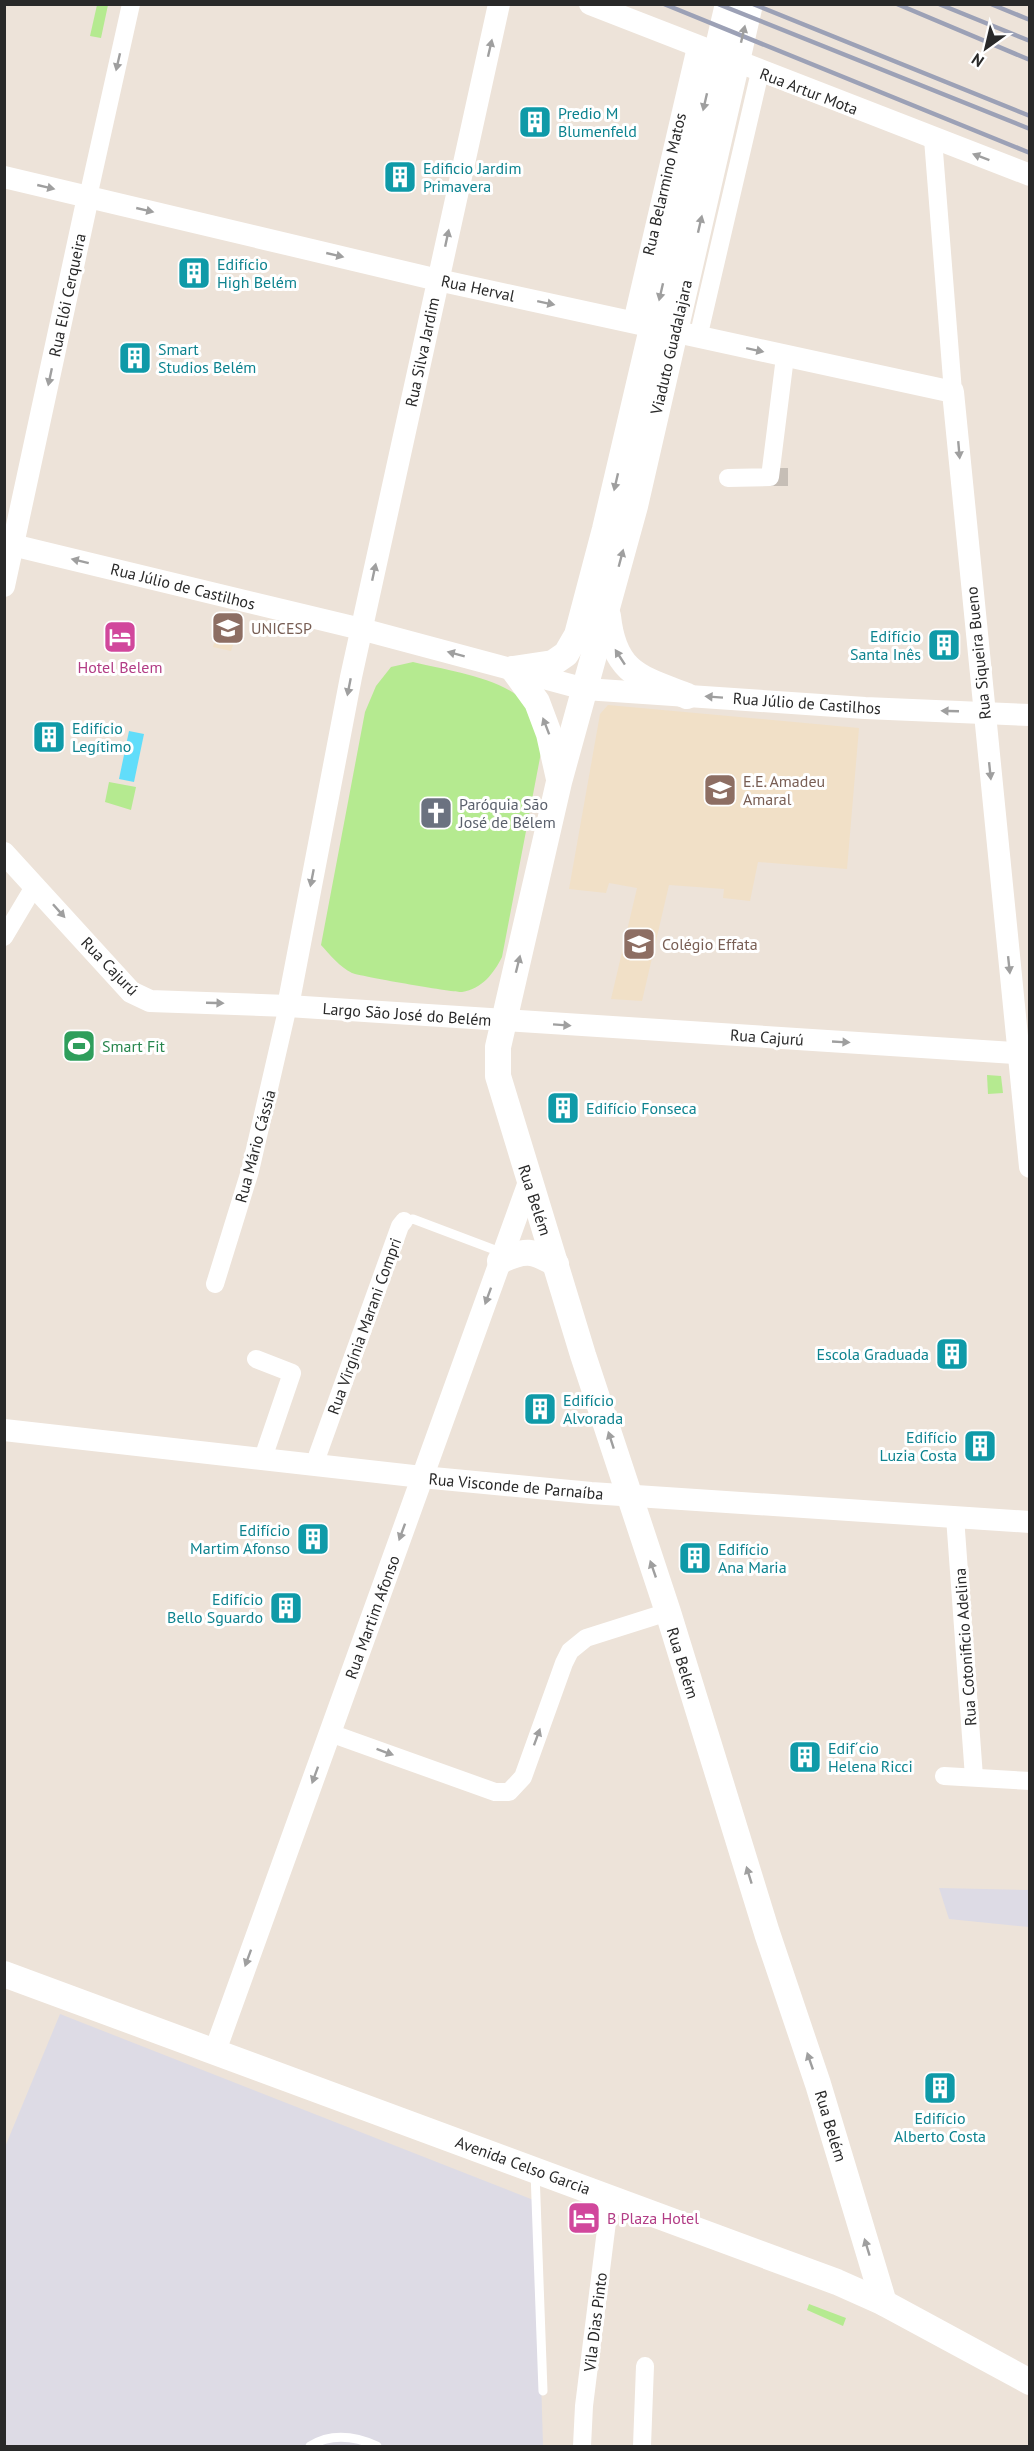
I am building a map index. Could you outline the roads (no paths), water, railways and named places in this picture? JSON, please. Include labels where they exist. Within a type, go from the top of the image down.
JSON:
[{"type":"main road","name":"Viaduto Guadalajara","points":[[585,689],[597,604],[728,4]]},
{"type":"main road","name":"Viaduto Guadalajara","points":[[513,669],[553,663],[568,652],[597,604],[635,506],[750,4]]},
{"type":"main road","points":[[597,604],[617,655],[628,668],[644,680],[687,696]]},
{"type":"main road","points":[[513,669],[537,702],[549,734],[559,782]]},
{"type":"main road","name":"Largo São José do Belém","points":[[504,1021],[559,782],[585,689]]},
{"type":"main road","name":"Rua Belém","points":[[504,1021],[498,1047],[498,1076],[529,1182],[628,1496],[668,1611],[767,1933],[818,2085],[885,2303]]},
{"type":"main road","points":[[502,1257],[531,1252],[556,1264]]},
{"type":"main road","name":"Avenida Celso Garcia","points":[[4,1974],[837,2282],[885,2303],[1029,2382]]},
{"type":"street","name":"Rua Elói Cerqueira","points":[[4,586],[9,544],[131,4]]},
{"type":"street","name":"Rua Silva Jardim","points":[[361,630],[499,4]]},
{"type":"street","name":"Rua Artur Mota","points":[[590,4],[1029,175]]},
{"type":"street","name":"Rua Belarmino Matos","points":[[632,322],[696,46]]},
{"type":"street","points":[[698,338],[760,72]]},
{"type":"street","name":"Rua Siqueira Bueno","points":[[933,139],[953,392],[984,713],[1024,1054],[1029,1167]]},
{"type":"street","name":"Rua Herval","points":[[4,177],[438,280],[953,392]]},
{"type":"street","points":[[728,478],[770,477],[785,357]]},
{"type":"street","name":"Rua Júlio de Castilhos","points":[[9,544],[361,630]]},
{"type":"street","points":[[288,1006],[361,630],[585,689]]},
{"type":"street","name":"Rua Júlio de Castilhos","points":[[585,689],[1029,715]]},
{"type":"street","name":"Rua Cajurú","points":[[4,853],[139,998],[150,1002],[249,1004]]},
{"type":"street","points":[[4,937],[35,885]]},
{"type":"street","name":"Largo São José do Belém","points":[[249,1004],[504,1021]]},
{"type":"street","name":"Rua Mário Cássia","points":[[215,1284],[253,1161],[288,1006]]},
{"type":"street","name":"Rua Cajurú","points":[[504,1021],[1024,1054]]},
{"type":"street","name":"Rua Martim Afonso","points":[[215,2051],[529,1182]]},
{"type":"street","name":"Rua Virgínia Marani Compri","points":[[314,1465],[400,1226],[404,1221]]},
{"type":"street","points":[[256,1359],[292,1373],[263,1458]]},
{"type":"street","name":"Rua Visconde de Parnaíba","points":[[4,1430],[422,1477],[628,1496],[1029,1522]]},
{"type":"street","name":"Rua Cotonificio Adelina","points":[[955,1517],[974,1777]]},
{"type":"street","points":[[330,1733],[495,1792],[509,1792],[523,1777],[570,1651],[586,1638],[668,1611]]},
{"type":"street","points":[[944,1776],[1029,1781]]},
{"type":"street","name":"Vila Dias Pinto","points":[[582,2446],[584,2406],[610,2198]]},
{"type":"street","points":[[642,2446],[645,2366]]},
{"type":"lane","name":"Rua Virgínia Marani Compri","points":[[404,1221],[413,1219],[502,1257]]},
{"type":"lane","points":[[535,2170],[543,2391]]},
{"type":"lane","points":[[310,2446],[339,2437],[361,2439],[376,2446]]},
{"type":"water","points":[[129,731],[144,734],[134,782],[119,779]]},
{"type":"tunnel","points":[[770,477],[792,477]]},
{"type":"railway","points":[[664,4],[1030,153]]},
{"type":"railway","points":[[718,4],[1030,129]]},
{"type":"railway","points":[[753,4],[1030,116]]},
{"type":"railway","points":[[897,4],[1030,60]]},
{"type":"railway","points":[[939,4],[1030,41]]},
{"type":"railway","points":[[991,4],[1030,20]]},
{"type":"place","name":"Predio M Blumenfeld","points":[[535,122]]},
{"type":"place","name":"Edificio Jardim Primavera","points":[[400,177]]},
{"type":"place","name":"Edifício High Belém","points":[[194,273]]},
{"type":"place","name":"Smart Studios Belém","points":[[135,358]]},
{"type":"place","name":"UNICESP","points":[[228,628]]},
{"type":"place","name":"Hotel Belem","points":[[120,637]]},
{"type":"place","name":"Edifício Santa Inês","points":[[944,645]]},
{"type":"place","name":"Edifício Legítimo","points":[[49,737]]},
{"type":"place","name":"E.E. Amadeu Amaral","points":[[720,790]]},
{"type":"place","name":"Paróquia São José de Bélem","points":[[436,813]]},
{"type":"place","name":"Colégio Effata","points":[[639,944]]},
{"type":"place","name":"Smart Fit","points":[[79,1046]]},
{"type":"place","name":"Edifício Fonseca","points":[[563,1108]]},
{"type":"place","name":"Escola Graduada","points":[[952,1354]]},
{"type":"place","name":"Edifício Alvorada","points":[[540,1409]]},
{"type":"place","name":"Edifício Luzia Costa","points":[[980,1446]]},
{"type":"place","name":"Edifício Martim Afonso","points":[[313,1539]]},
{"type":"place","name":"Edifício Ana Maria","points":[[695,1558]]},
{"type":"place","name":"Edifício Bello Sguardo","points":[[286,1608]]},
{"type":"place","name":"Edif´cio Helena Ricci","points":[[805,1757]]},
{"type":"place","name":"Edifício Alberto Costa","points":[[940,2088]]},
{"type":"place","name":"B Plaza Hotel","points":[[584,2218]]}]
